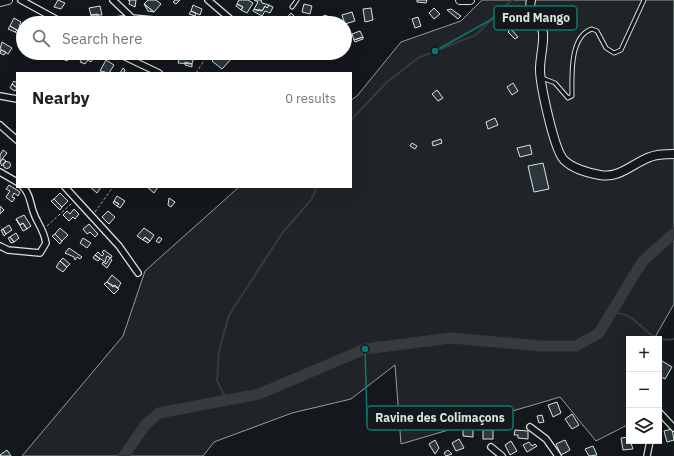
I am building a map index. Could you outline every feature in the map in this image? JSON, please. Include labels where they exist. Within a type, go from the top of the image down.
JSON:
[{"type":"main road","points":[[0,2],[8,0]]},
{"type":"main road","points":[[460,0],[470,0]]},
{"type":"main road","points":[[531,0],[530,5],[532,13],[541,26],[543,33],[541,78],[556,144],[563,159],[576,168],[600,175],[610,175],[621,172],[650,156],[674,154]]},
{"type":"street","points":[[21,0],[50,16]]},
{"type":"street","points":[[113,0],[130,16]]},
{"type":"street","points":[[208,0],[225,16]]},
{"type":"street","points":[[132,60],[157,72]]},
{"type":"street","points":[[0,96],[16,99]]},
{"type":"street","points":[[0,125],[16,139]]},
{"type":"street","points":[[0,172],[16,181]]},
{"type":"street","points":[[0,246],[8,250],[40,253],[46,243],[44,230],[33,212],[28,192],[24,188]]},
{"type":"street","points":[[66,188],[119,246],[138,273]]},
{"type":"street","points":[[662,415],[674,428]]},
{"type":"street","points":[[530,427],[546,439],[558,456]]},
{"type":"street","points":[[647,456],[649,444]]},
{"type":"street","points":[[491,447],[502,456]]},
{"type":"lane","points":[[292,7],[296,0]]},
{"type":"lane","points":[[541,78],[555,82],[568,98],[572,96],[572,63],[579,39],[587,30],[592,29],[596,31],[606,48],[614,53],[621,50],[644,0]]},
{"type":"path","points":[[197,72],[204,60]]},
{"type":"path","points":[[93,216],[112,188]]},
{"type":"path","points":[[44,230],[77,199]]},
{"type":"shaded area","points":[[482,0],[674,0],[674,304],[656,336],[626,336],[626,426],[596,441],[560,397],[401,444],[395,365],[351,399],[292,413],[214,442],[203,456],[22,456],[123,336],[145,271],[238,188],[352,188],[352,99],[357,96],[401,42],[461,21]]},
{"type":"building","points":[[58,0],[65,3],[61,9],[54,7]]},
{"type":"building","points":[[128,0],[136,0],[135,7],[129,4],[130,1]]},
{"type":"building","points":[[148,0],[156,0],[161,4],[154,12],[144,4]]},
{"type":"building","points":[[175,0],[180,0],[176,4],[173,2]]},
{"type":"building","points":[[239,0],[248,0],[253,3],[247,13],[241,10],[243,7],[237,4]]},
{"type":"building","points":[[254,0],[261,0],[262,3],[269,5],[267,8],[265,6],[262,11],[259,9],[258,11],[254,9],[258,2]]},
{"type":"building","points":[[417,0],[427,0],[426,3],[417,2]]},
{"type":"building","points":[[144,4],[154,12],[148,11]]},
{"type":"building","points":[[237,4],[243,7],[241,10],[236,6]]},
{"type":"building","points":[[304,4],[312,6],[310,14],[302,12]]},
{"type":"building","points":[[193,5],[202,9],[200,15],[191,11]]},
{"type":"building","points":[[269,5],[273,7],[270,13],[265,11],[262,16],[253,11],[254,9],[262,11],[265,6],[267,8]]},
{"type":"building","points":[[100,6],[102,15],[91,15],[89,8]]},
{"type":"building","points":[[371,8],[373,20],[365,22],[363,9]]},
{"type":"building","points":[[434,8],[440,14],[434,19],[429,13]]},
{"type":"building","points":[[451,9],[461,16],[458,19],[447,10]]},
{"type":"building","points":[[191,11],[196,13],[195,16],[189,14]]},
{"type":"building","points":[[352,12],[355,21],[352,22],[352,16],[342,15]]},
{"type":"building","points":[[98,14],[98,16],[91,16]]},
{"type":"building","points":[[418,17],[421,26],[415,28],[412,19]]},
{"type":"building","points":[[14,18],[16,19],[16,29],[10,26]]},
{"type":"building","points":[[10,26],[16,29],[16,31],[15,32],[8,29]]},
{"type":"building","points":[[511,29],[518,37],[515,39],[508,32]]},
{"type":"building","points":[[360,31],[363,37],[354,40],[352,34]]},
{"type":"building","points":[[363,37],[363,39],[355,42],[354,40]]},
{"type":"building","points":[[2,42],[12,48],[8,54],[0,49]]},
{"type":"building","points":[[1,50],[6,52],[4,55],[0,53]]},
{"type":"building","points":[[81,60],[88,60],[85,64],[80,62]]},
{"type":"building","points":[[106,60],[114,65],[110,72],[100,71]]},
{"type":"building","points":[[179,60],[193,60],[192,64],[178,63]]},
{"type":"building","points":[[213,60],[230,60],[222,69],[212,61]]},
{"type":"building","points":[[185,62],[192,64],[192,67],[185,65]]},
{"type":"building","points":[[14,81],[16,82],[16,87],[12,84]]},
{"type":"building","points":[[513,83],[518,91],[512,95],[507,87]]},
{"type":"building","points":[[12,84],[16,87],[16,90],[15,91],[10,88]]},
{"type":"building","points":[[437,90],[443,98],[438,101],[432,94]]},
{"type":"building","points":[[495,118],[498,125],[488,129],[486,122]]},
{"type":"building","points":[[441,139],[442,143],[433,146],[432,142]]},
{"type":"building","points":[[412,143],[417,146],[415,149],[410,146]]},
{"type":"building","points":[[530,145],[532,154],[520,157],[517,148]]},
{"type":"building","points":[[3,150],[7,153],[0,162],[0,155]]},
{"type":"building","points":[[3,159],[6,161],[2,166],[0,162]]},
{"type":"building","points":[[7,162],[10,165],[7,168],[4,165]]},
{"type":"building","points":[[543,163],[549,189],[534,192],[528,166]]},
{"type":"building","points":[[9,185],[20,192],[18,196],[14,193],[12,197],[15,198],[12,202],[6,197],[10,191],[6,189]]},
{"type":"building","points":[[91,188],[100,188],[97,193]]},
{"type":"building","points":[[148,188],[157,188],[154,193]]},
{"type":"building","points":[[60,193],[68,201],[62,207],[54,199]]},
{"type":"building","points":[[117,196],[125,201],[120,208],[117,206],[119,204],[114,201]]},
{"type":"building","points":[[169,198],[175,202],[171,207],[168,205]]},
{"type":"building","points":[[54,199],[62,207],[60,210],[51,201]]},
{"type":"building","points":[[114,201],[119,204],[117,206],[113,203]]},
{"type":"building","points":[[0,206],[4,210],[0,214]]},
{"type":"building","points":[[74,209],[79,214],[75,219],[73,217],[69,221],[63,215],[67,211],[70,214]]},
{"type":"building","points":[[108,211],[115,217],[109,224],[102,217]]},
{"type":"building","points":[[24,215],[31,226],[27,229],[23,223],[20,225],[16,219]]},
{"type":"building","points":[[16,219],[20,225],[23,223],[27,229],[23,231]]},
{"type":"building","points":[[89,224],[98,234],[95,237],[90,232],[87,234],[83,229]]},
{"type":"building","points":[[9,225],[12,230],[6,234],[3,229]]},
{"type":"building","points":[[60,228],[68,235],[62,241],[55,234]]},
{"type":"building","points":[[144,228],[154,235],[150,241],[145,237],[143,240],[137,236]]},
{"type":"building","points":[[3,229],[6,234],[4,236],[1,230]]},
{"type":"building","points":[[16,233],[19,238],[14,242],[10,237]]},
{"type":"building","points":[[55,234],[62,241],[60,244],[52,236]]},
{"type":"building","points":[[10,237],[14,242],[11,243],[8,238]]},
{"type":"building","points":[[145,237],[150,241],[148,243],[143,240]]},
{"type":"building","points":[[159,237],[162,239],[159,243],[156,241]]},
{"type":"building","points":[[83,238],[91,243],[87,248],[80,243]]},
{"type":"building","points":[[69,248],[82,257],[80,259],[77,257],[75,260],[74,257],[65,253]]},
{"type":"building","points":[[104,250],[112,256],[111,258],[107,256],[105,262],[95,255],[98,252],[102,256],[104,254],[102,252]]},
{"type":"building","points":[[95,255],[100,259],[98,261],[93,258]]},
{"type":"building","points":[[63,258],[70,264],[67,267],[60,261]]},
{"type":"building","points":[[110,258],[112,260],[107,268],[102,264],[103,262],[106,264]]},
{"type":"building","points":[[60,261],[67,267],[63,272],[56,267]]},
{"type":"building","points":[[112,275],[121,283],[118,288],[115,285],[113,287],[107,282]]},
{"type":"building","points":[[107,282],[119,289],[114,294],[104,284]]},
{"type":"building","points":[[662,361],[672,367],[665,379],[662,378]]},
{"type":"building","points":[[557,402],[561,413],[553,417],[548,405]]},
{"type":"building","points":[[572,414],[579,425],[572,429],[565,419]]},
{"type":"building","points":[[542,415],[544,422],[539,423],[537,416]]},
{"type":"building","points":[[463,428],[473,428],[473,437],[463,436]]},
{"type":"building","points":[[672,429],[674,440],[667,442],[664,431]]},
{"type":"building","points":[[483,430],[493,430],[493,439],[483,439]]},
{"type":"building","points":[[515,430],[528,431],[528,439],[518,438],[518,435],[514,435]]},
{"type":"building","points":[[626,437],[626,444],[631,444],[633,449],[623,450],[621,438]]},
{"type":"building","points":[[459,439],[464,448],[456,451],[452,443]]},
{"type":"building","points":[[435,440],[439,448],[435,454],[429,444]]},
{"type":"building","points":[[565,440],[570,450],[561,455],[556,444]]},
{"type":"building","points":[[511,441],[517,451],[510,455],[505,445]]},
{"type":"building","points":[[529,442],[532,446],[535,444],[537,446],[527,452],[523,445]]},
{"type":"building","points":[[593,446],[597,455],[589,456],[585,449]]},
{"type":"building","points":[[7,450],[11,456],[0,455]]},
{"type":"building","points":[[448,450],[452,454],[446,456],[444,453]]},
{"type":"waterway","points":[[352,119],[386,83],[418,58],[476,35],[502,8],[513,0]]},
{"type":"waterway","points":[[227,400],[217,381],[219,351],[229,315],[283,232],[311,200],[317,188]]},
{"type":"waterway","points":[[124,456],[145,425],[159,413],[259,394],[365,349],[451,338],[541,346],[576,346],[599,333],[642,262],[674,233]]},
{"type":"waterway","points":[[613,312],[623,314],[634,319],[648,332],[659,339],[674,339]]},
{"type":"place","name":"Fond Mango","points":[[435,51]]},
{"type":"place","name":"Ravine des Colimaçons","points":[[365,349]]}]
